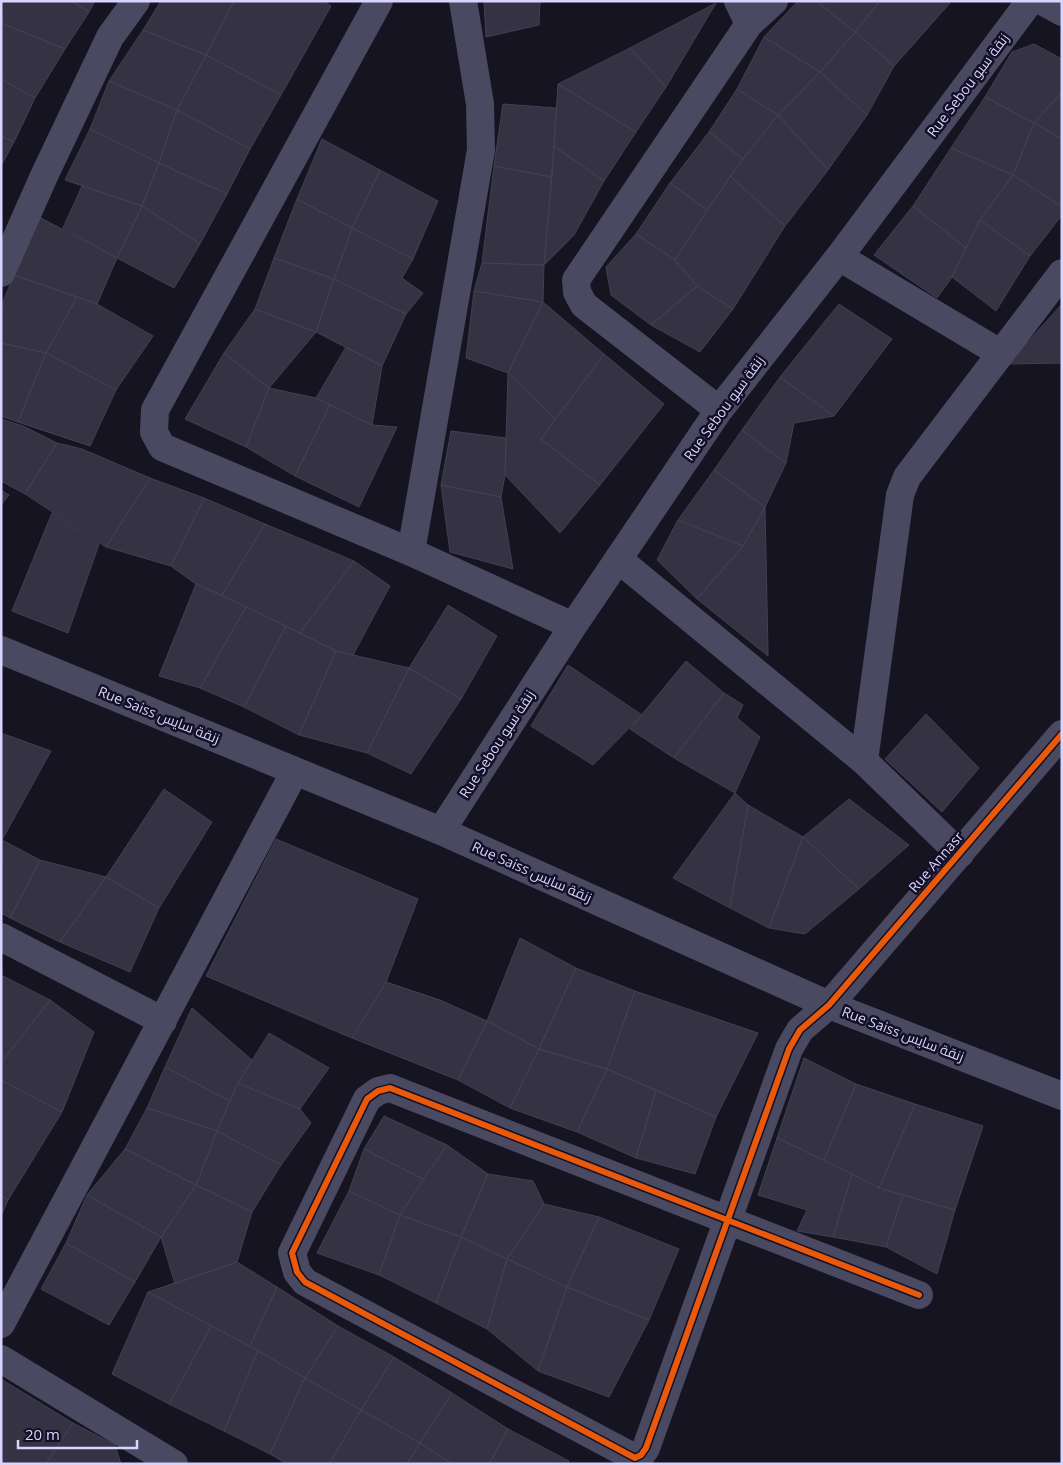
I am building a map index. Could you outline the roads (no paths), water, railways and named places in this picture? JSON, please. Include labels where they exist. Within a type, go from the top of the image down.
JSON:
[{"type":"street","points":[[1,273],[44,176],[110,37],[136,1]]},
{"type":"street","points":[[379,1],[155,410],[154,432],[162,447],[411,552],[573,626]]},
{"type":"street","points":[[411,552],[481,150],[480,104],[463,1]]},
{"type":"street","points":[[720,410],[584,305],[577,292],[576,280],[744,13],[774,1]]},
{"type":"street","name":"Rue Sebou زنقة سبو","points":[[441,831],[573,626],[720,410],[840,257],[1030,1]]},
{"type":"street","points":[[1042,1],[1062,12]]},
{"type":"street","points":[[840,257],[1000,353]]},
{"type":"street","points":[[864,761],[900,495],[907,477],[1062,273]]},
{"type":"street","points":[[618,559],[864,761],[960,854]]},
{"type":"street","name":"Rue Saiss زنقة سايس","points":[[1,650],[441,831],[829,1005],[1062,1096]]},
{"type":"street","name":"Rue Annasr","points":[[727,1220],[390,1088],[378,1091],[367,1099],[292,1253],[297,1272],[305,1282],[635,1458],[641,1455],[646,1448],[789,1049],[800,1030],[829,1005],[1062,734]]},
{"type":"street","points":[[1,1324],[295,771]]},
{"type":"street","points":[[1,937],[163,1020]]},
{"type":"street","points":[[727,1220],[919,1295]]},
{"type":"street","points":[[1,1359],[169,1463]]}]
